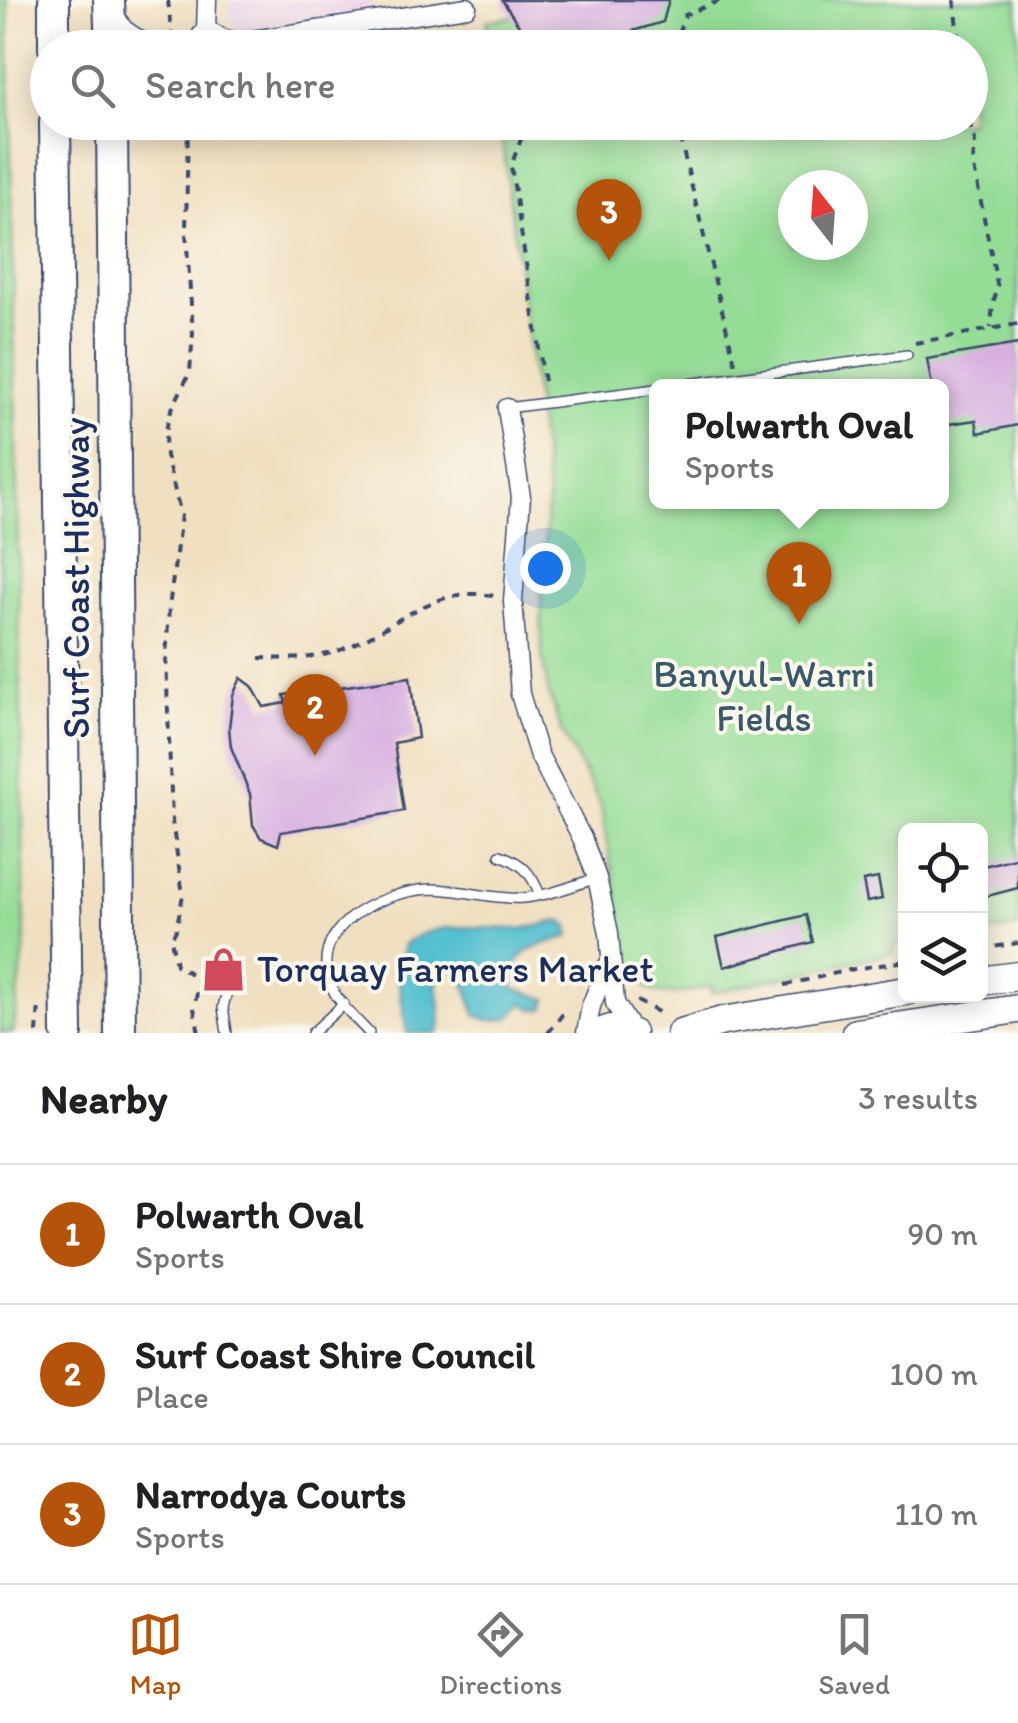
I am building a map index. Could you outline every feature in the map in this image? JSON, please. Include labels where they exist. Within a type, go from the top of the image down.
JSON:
[{"type":"main road","points":[[54,0],[54,30]]},
{"type":"main road","points":[[109,2],[110,30]]},
{"type":"main road","name":"Surf Coast Highway","points":[[55,140],[67,1033]]},
{"type":"main road","name":"Surf Coast Highway","points":[[112,140],[120,1033]]},
{"type":"street","points":[[206,29],[207,0]]},
{"type":"street","points":[[109,2],[124,30]]},
{"type":"street","points":[[317,30],[467,7]]},
{"type":"street","points":[[507,408],[521,497],[513,601],[515,656],[528,724],[598,878],[609,933],[615,1002],[632,1033]]},
{"type":"street","points":[[586,1033],[591,1006],[609,958]]},
{"type":"street","points":[[988,980],[1018,976]]},
{"type":"street","points":[[680,1033],[723,1021],[898,992]]},
{"type":"street","points":[[869,1032],[1018,1009]]},
{"type":"street","points":[[600,1033],[611,1029],[632,1033]]},
{"type":"lane","points":[[729,379],[908,350]]},
{"type":"lane","points":[[507,408],[649,389]]},
{"type":"lane","points":[[500,855],[525,867],[540,894]]},
{"type":"lane","points":[[369,1033],[334,991],[329,976],[329,950],[340,928],[364,908],[380,899],[416,890],[506,898],[540,894],[598,878]]},
{"type":"lane","points":[[227,992],[223,1007],[227,1033]]},
{"type":"lane","points":[[312,1033],[344,1004]]},
{"type":"path","points":[[168,0],[171,30]]},
{"type":"path","points":[[680,30],[685,14],[721,0]]},
{"type":"path","points":[[954,0],[957,30]]},
{"type":"path","points":[[188,140],[186,232],[192,333],[190,372],[165,436],[181,515],[166,656],[172,822],[183,896],[171,950],[176,965],[200,980],[194,1008],[199,1033]]},
{"type":"path","points":[[521,140],[511,166],[546,392]]},
{"type":"path","points":[[680,140],[737,378]]},
{"type":"path","points":[[975,140],[973,162],[998,289],[991,328]]},
{"type":"path","points":[[908,350],[1018,324]]},
{"type":"path","points":[[259,658],[320,657],[345,649],[416,608],[444,597],[470,593],[513,601]]},
{"type":"path","points":[[988,948],[1018,944]]},
{"type":"path","points":[[38,1033],[39,1004]]},
{"type":"shaded area","points":[[229,0],[371,0],[374,15],[292,30],[238,30],[229,16]]},
{"type":"green space","points":[[0,0],[8,0],[25,943],[13,1033],[0,1033]]},
{"type":"green space","name":"Banyul-Warri Fields","points":[[612,0],[1018,0],[1018,928],[988,933],[988,823],[898,823],[898,945],[893,946],[894,952],[711,993],[713,986],[672,994],[652,990],[643,983],[627,956],[600,803],[561,730],[542,656],[541,592],[548,497],[502,140],[988,140],[988,30],[488,30],[487,21]]},
{"type":"water","points":[[561,920],[569,926],[570,936],[526,953],[510,977],[515,989],[547,999],[544,1009],[533,1009],[523,1003],[508,1019],[488,1020],[476,1015],[461,972],[448,967],[436,977],[441,1012],[439,1033],[407,1033],[398,977],[404,944],[443,928],[519,929]]},
{"type":"building","points":[[502,0],[669,0],[663,22],[636,30],[522,30]]},
{"type":"building","points":[[1018,344],[1018,425],[978,433],[976,420],[949,424],[949,379],[931,379],[927,359]]},
{"type":"building","points":[[410,677],[418,738],[394,743],[404,811],[281,832],[278,845],[261,838],[253,825],[250,794],[231,747],[233,695],[241,678],[252,686],[264,707],[286,703],[284,695]]},
{"type":"building","points":[[1018,857],[1018,888],[988,896],[988,865]]},
{"type":"building","points":[[878,878],[882,899],[867,902],[863,881]]},
{"type":"building","points":[[806,915],[813,942],[724,967],[717,937]]},
{"type":"place","name":"Narrodya Courts","points":[[609,261]]},
{"type":"place","name":"Polwarth Oval","points":[[799,624]]},
{"type":"place","name":"Surf Coast Shire Council","points":[[315,756]]},
{"type":"place","name":"Torquay Farmers Market","points":[[224,969]]}]
